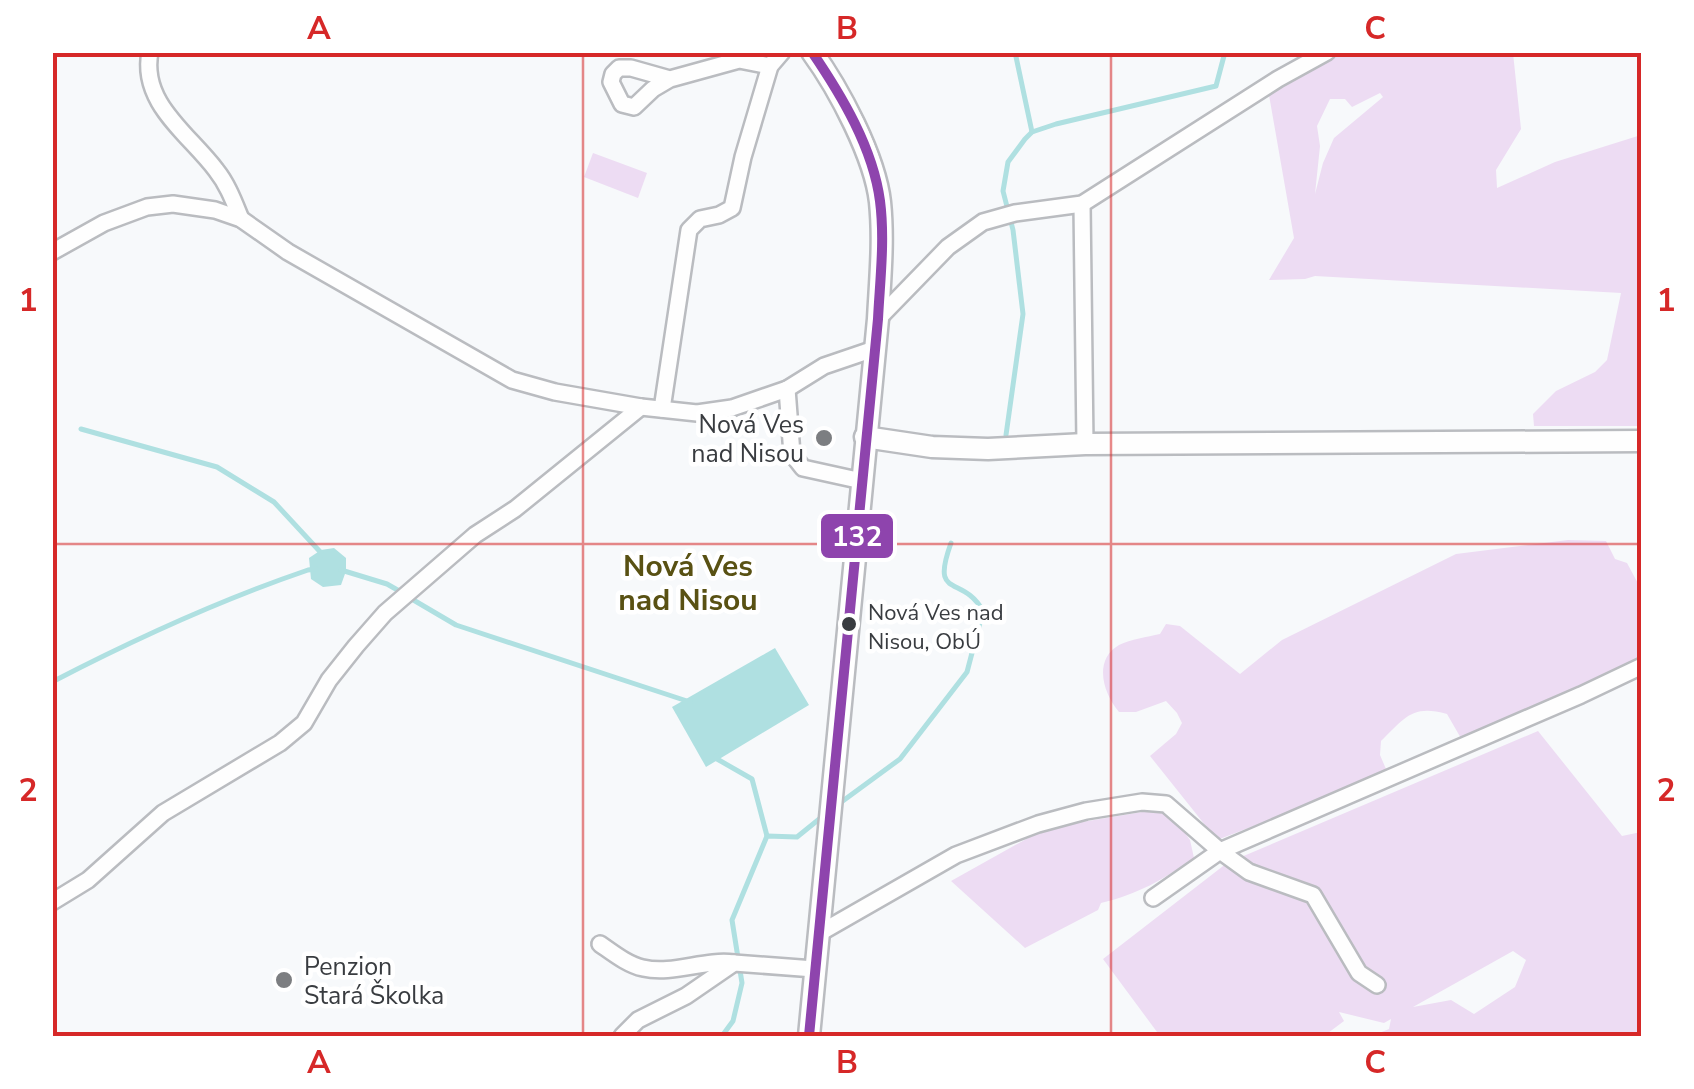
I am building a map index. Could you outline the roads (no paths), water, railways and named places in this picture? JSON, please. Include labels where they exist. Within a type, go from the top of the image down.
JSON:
[{"type":"street","points":[[150,52],[147,68],[158,104],[218,172],[241,219]]},
{"type":"street","points":[[662,410],[689,230],[700,218],[719,216],[732,208],[770,66],[782,52]]},
{"type":"street","points":[[809,1036],[883,238],[880,196],[849,112],[812,52]]},
{"type":"street","points":[[878,319],[948,247],[983,222],[1008,214],[1082,204],[1327,52]]},
{"type":"street","points":[[670,80],[739,60],[770,66]]},
{"type":"street","points":[[52,252],[125,214],[160,204],[215,210],[241,219],[288,252],[512,380],[555,392],[662,410],[698,413],[732,408],[787,389],[824,366],[874,349]]},
{"type":"street","points":[[1082,204],[1085,444]]},
{"type":"street","points":[[787,389],[792,454],[803,468],[862,481]]},
{"type":"street","points":[[52,902],[88,880],[163,813],[280,744],[304,722],[330,680],[385,614],[475,535],[515,509],[640,407]]},
{"type":"street","points":[[865,437],[932,447],[988,449],[1085,444],[1642,441]]},
{"type":"street","points":[[1153,898],[1220,851],[1642,666]]},
{"type":"street","points":[[818,934],[956,855],[1038,824],[1142,802],[1166,804],[1250,872],[1313,895],[1359,974],[1377,985]]},
{"type":"street","points":[[600,944],[644,968],[677,968],[716,960],[814,969]]},
{"type":"street","points":[[622,1036],[638,1020],[686,996],[734,962]]},
{"type":"water","points":[[334,548],[346,558],[346,571],[341,585],[323,587],[311,579],[309,558]]},
{"type":"water","points":[[775,648],[809,705],[706,767],[672,707]]},
{"type":"waterway","points":[[1015,52],[1032,132]]},
{"type":"waterway","points":[[1006,435],[1023,314],[1013,230],[1003,191],[1008,162],[1032,132],[1216,86],[1225,52]]},
{"type":"waterway","points":[[81,429],[217,467],[274,502],[324,556]]},
{"type":"waterway","points":[[840,803],[900,759],[967,672],[983,611],[975,600],[946,580],[945,561],[951,543]]},
{"type":"waterway","points":[[52,682],[210,607],[316,569]]},
{"type":"waterway","points":[[341,570],[401,592]]},
{"type":"waterway","points":[[410,598],[456,625],[690,702]]},
{"type":"waterway","points":[[716,756],[752,779],[767,836]]},
{"type":"waterway","points":[[722,1036],[733,1021],[742,983],[732,920],[767,836],[797,837],[823,816]]},
{"type":"place","name":"Nová Ves nad Nisou","points":[[824,438]]},
{"type":"place","name":"Nová Ves nad Nisou, ObÚ","points":[[849,624]]},
{"type":"place","name":"Penzion Stará Školka","points":[[284,980]]},
{"type":"district","name":"Nová Ves nad Nisou","points":[[688,583]]}]
